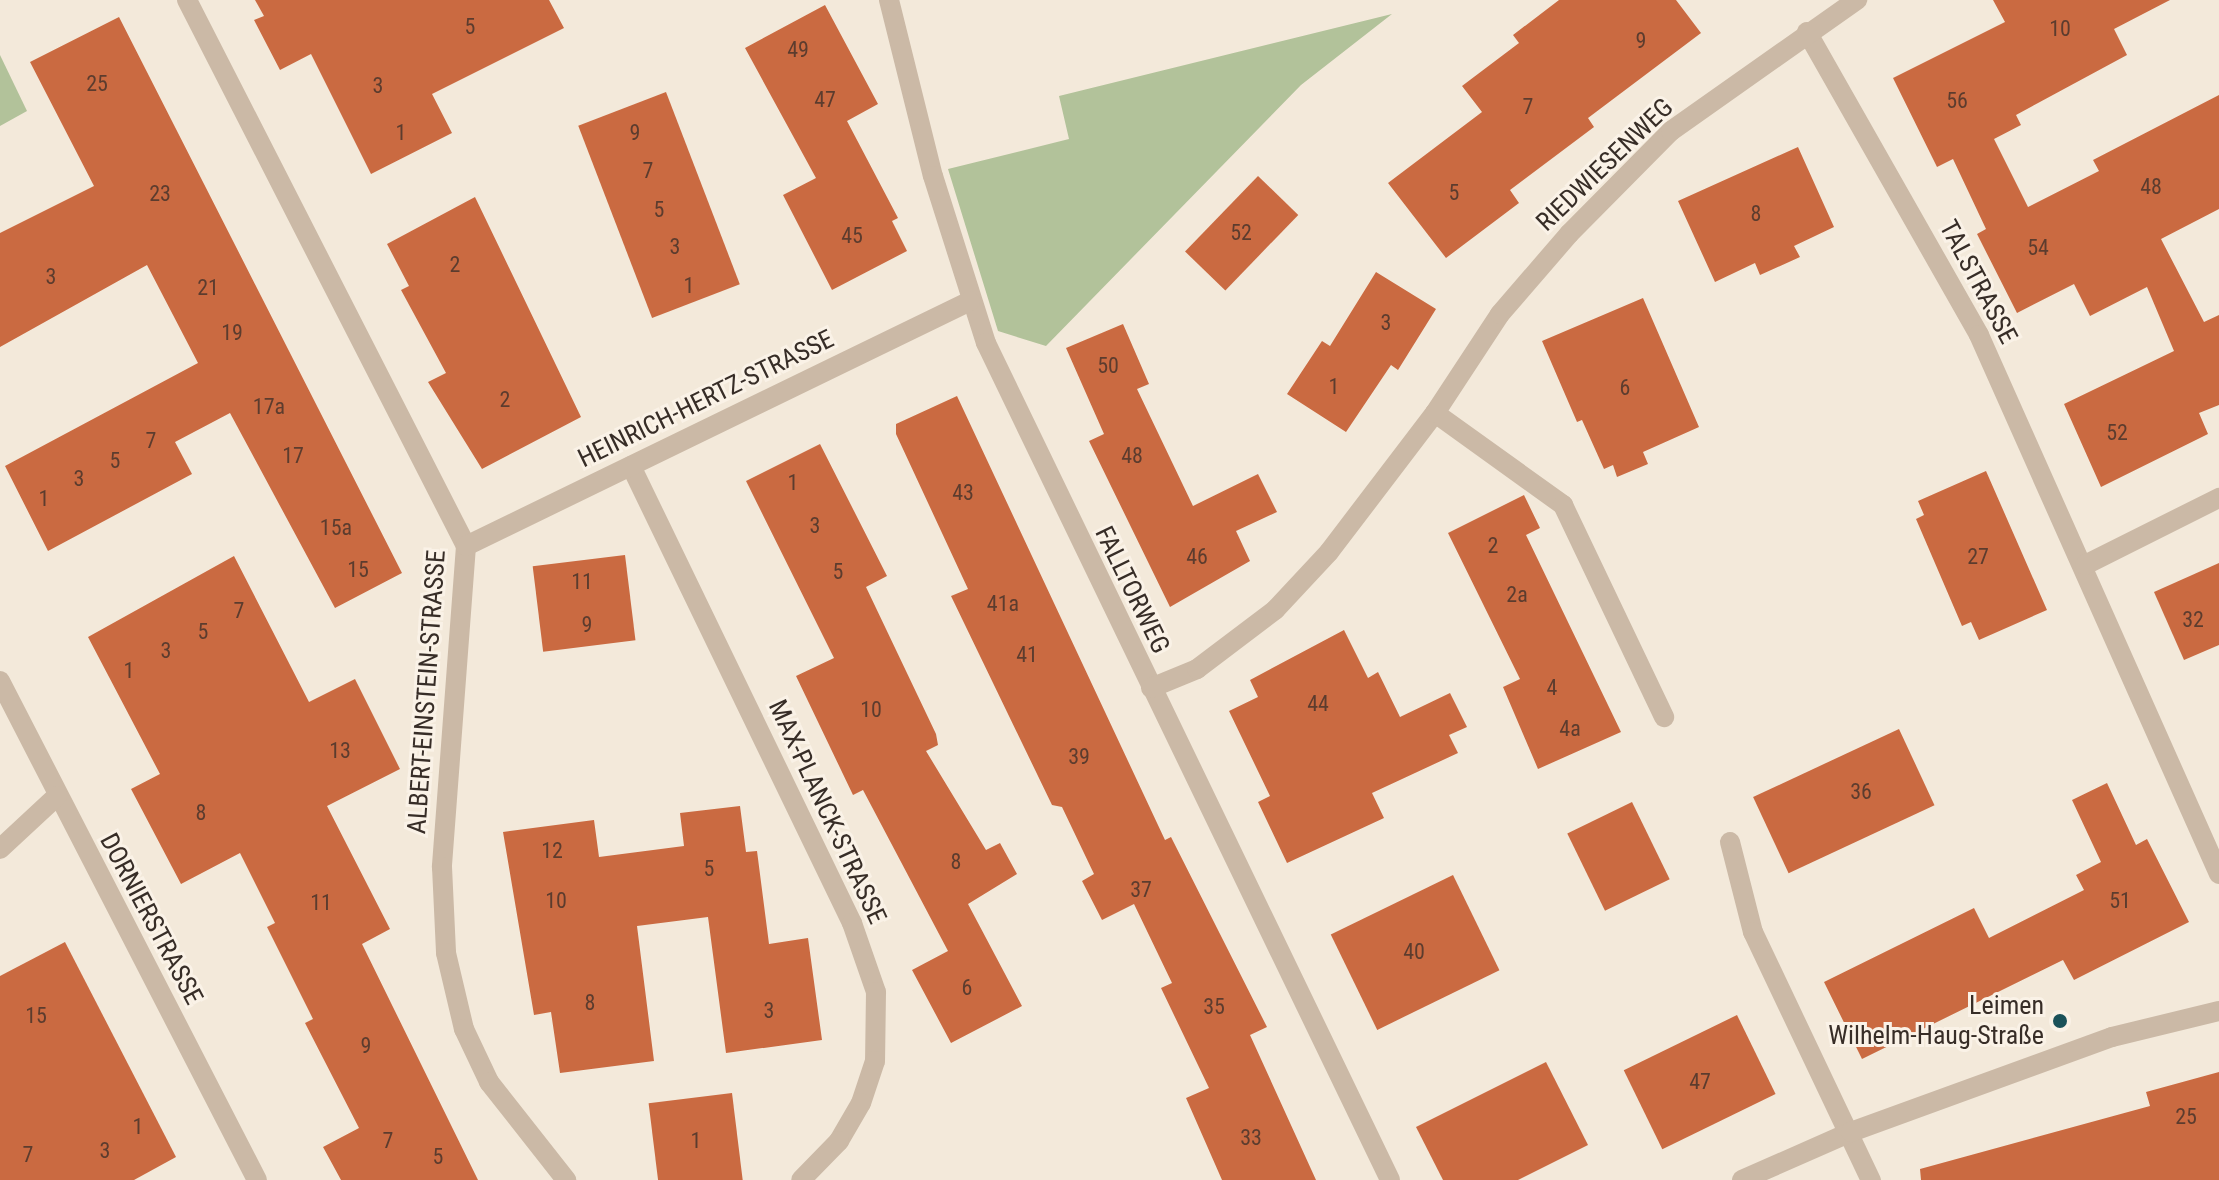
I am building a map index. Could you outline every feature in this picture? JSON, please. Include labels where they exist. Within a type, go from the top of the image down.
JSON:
[{"type":"street","name":"ALBERT-EINSTEIN-STRASSE","points":[[187,0],[466,546],[442,867],[446,953],[464,1029],[489,1082],[566,1180]]},
{"type":"street","name":"FALLTORWEG","points":[[889,0],[970,301],[1041,465],[1390,1180]]},
{"type":"street","name":"RIEDWIESENWEG","points":[[1151,688],[1197,669],[1275,610],[1352,526],[1435,413],[1500,314],[1569,234],[1671,131],[1807,32],[1857,0]]},
{"type":"street","name":"TALSTRASSE","points":[[1807,32],[1979,335],[2085,565],[2219,874]]},
{"type":"street","name":"HEINRICH-HERTZ-STRASSE","points":[[466,546],[970,301]]},
{"type":"street","points":[[1435,413],[1563,505],[1664,717]]},
{"type":"street","name":"MAX-PLANCK-STRASSE","points":[[631,466],[852,923],[876,992],[875,1061],[861,1103],[839,1141],[801,1180]]},
{"type":"street","points":[[2085,565],[2219,498]]},
{"type":"street","name":"DORNIERSTRASSE","points":[[0,681],[257,1180]]},
{"type":"street","points":[[0,849],[57,796]]},
{"type":"street","points":[[1730,842],[1753,932],[1851,1132],[1871,1180]]},
{"type":"street","points":[[1742,1180],[1851,1132],[2112,1037],[2219,1011]]},
{"type":"green space","points":[[1392,14],[1301,85],[1046,346],[998,331],[948,169],[1069,139],[1059,96]]},
{"type":"green space","points":[[0,55],[27,111],[0,126]]},
{"type":"building","points":[[255,0],[549,0],[564,28],[432,94],[452,133],[371,174],[311,54],[280,70],[254,20],[264,16]]},
{"type":"building","points":[[1559,0],[1676,0],[1701,33],[1588,118],[1594,127],[1510,190],[1519,203],[1446,258],[1388,183],[1482,112],[1462,86],[1519,43],[1513,35]]},
{"type":"building","points":[[1993,0],[2170,0],[2114,29],[2127,55],[2016,115],[2021,125],[1994,139],[2028,207],[2099,171],[2093,160],[2219,95],[2219,209],[2161,239],[2204,322],[2219,315],[2219,405],[2199,413],[2208,434],[2101,487],[2064,404],[2174,351],[2147,287],[2090,316],[2074,284],[2017,313],[1977,234],[1986,229],[1953,159],[1937,167],[1893,78],[2005,22]]},
{"type":"building","points":[[825,5],[878,104],[847,121],[898,218],[892,221],[907,251],[832,290],[783,195],[816,178],[745,48]]},
{"type":"building","points":[[119,17],[402,573],[335,608],[230,413],[175,442],[192,474],[48,551],[5,466],[198,363],[147,265],[0,347],[0,233],[94,186],[30,62]]},
{"type":"building","points":[[666,92],[740,284],[652,318],[578,126]]},
{"type":"building","points":[[1798,147],[1834,227],[1794,246],[1800,257],[1760,275],[1755,263],[1715,282],[1678,201]]},
{"type":"building","points":[[1258,176],[1298,215],[1225,290],[1185,252]]},
{"type":"building","points":[[475,197],[581,417],[482,469],[428,382],[446,373],[401,290],[409,286],[387,244]]},
{"type":"building","points":[[1376,272],[1436,309],[1398,370],[1391,365],[1346,432],[1287,394],[1322,341],[1330,346]]},
{"type":"building","points":[[1643,298],[1699,427],[1643,452],[1648,464],[1617,477],[1613,465],[1604,469],[1582,420],[1577,422],[1542,341]]},
{"type":"building","points":[[1123,324],[1149,384],[1137,389],[1193,506],[1258,474],[1277,512],[1236,531],[1250,561],[1170,607],[1089,441],[1104,434],[1066,348]]},
{"type":"building","points":[[957,396],[1165,840],[1171,837],[1267,1027],[1250,1035],[1316,1180],[1222,1180],[1186,1098],[1209,1088],[1161,988],[1172,983],[1134,904],[1102,920],[1082,881],[1094,874],[1062,807],[1052,805],[951,596],[968,589],[896,434],[896,424]]},
{"type":"building","points":[[820,444],[887,576],[866,587],[936,734],[938,745],[926,751],[986,850],[1000,843],[1017,874],[968,904],[1022,1006],[951,1043],[912,970],[948,951],[863,790],[853,795],[796,676],[834,658],[746,481]]},
{"type":"building","points":[[1986,471],[2047,610],[1979,640],[1971,622],[1962,626],[1916,519],[1924,515],[1918,501]]},
{"type":"building","points":[[1524,495],[1540,528],[1526,535],[1621,732],[1538,769],[1503,687],[1520,679],[1448,533]]},
{"type":"building","points":[[625,555],[635,640],[543,652],[533,566]]},
{"type":"building","points":[[234,556],[309,702],[355,679],[400,769],[327,806],[390,929],[362,944],[478,1180],[341,1180],[323,1147],[359,1128],[305,1023],[313,1019],[267,927],[275,923],[240,853],[181,884],[131,789],[160,774],[88,637]]},
{"type":"building","points":[[2219,563],[2219,645],[2184,660],[2154,592]]},
{"type":"building","points":[[1344,630],[1368,678],[1378,672],[1400,717],[1450,693],[1467,727],[1449,735],[1458,753],[1372,793],[1384,818],[1287,863],[1258,802],[1270,796],[1229,711],[1258,697],[1250,680]]},
{"type":"building","points":[[1899,729],[1934,805],[1789,873],[1753,797]]},
{"type":"building","points":[[2107,783],[2136,845],[2147,839],[2189,922],[2074,980],[2063,960],[1862,1059],[1824,982],[1974,908],[1989,938],[2084,890],[2076,875],[2101,862],[2072,800]]},
{"type":"building","points":[[1632,802],[1670,879],[1605,911],[1567,834]]},
{"type":"building","points":[[740,806],[746,852],[757,851],[769,944],[808,938],[822,1040],[726,1053],[708,917],[637,926],[654,1061],[560,1073],[551,1012],[534,1015],[503,832],[594,820],[599,857],[684,846],[680,813]]},
{"type":"building","points":[[1453,875],[1499,970],[1377,1030],[1331,935]]},
{"type":"building","points":[[65,942],[176,1157],[134,1180],[0,1180],[0,976]]},
{"type":"building","points":[[1737,1015],[1776,1094],[1662,1149],[1624,1070]]},
{"type":"building","points":[[1546,1062],[1588,1145],[1518,1180],[1443,1180],[1416,1127]]},
{"type":"building","points":[[2219,1072],[2219,1180],[1921,1180],[1920,1169],[2150,1106],[2146,1092]]},
{"type":"building","points":[[732,1093],[743,1180],[658,1180],[649,1103]]},
{"type":"place","name":"Leimen Wilhelm-Haug-Straße","points":[[2060,1021]]}]
